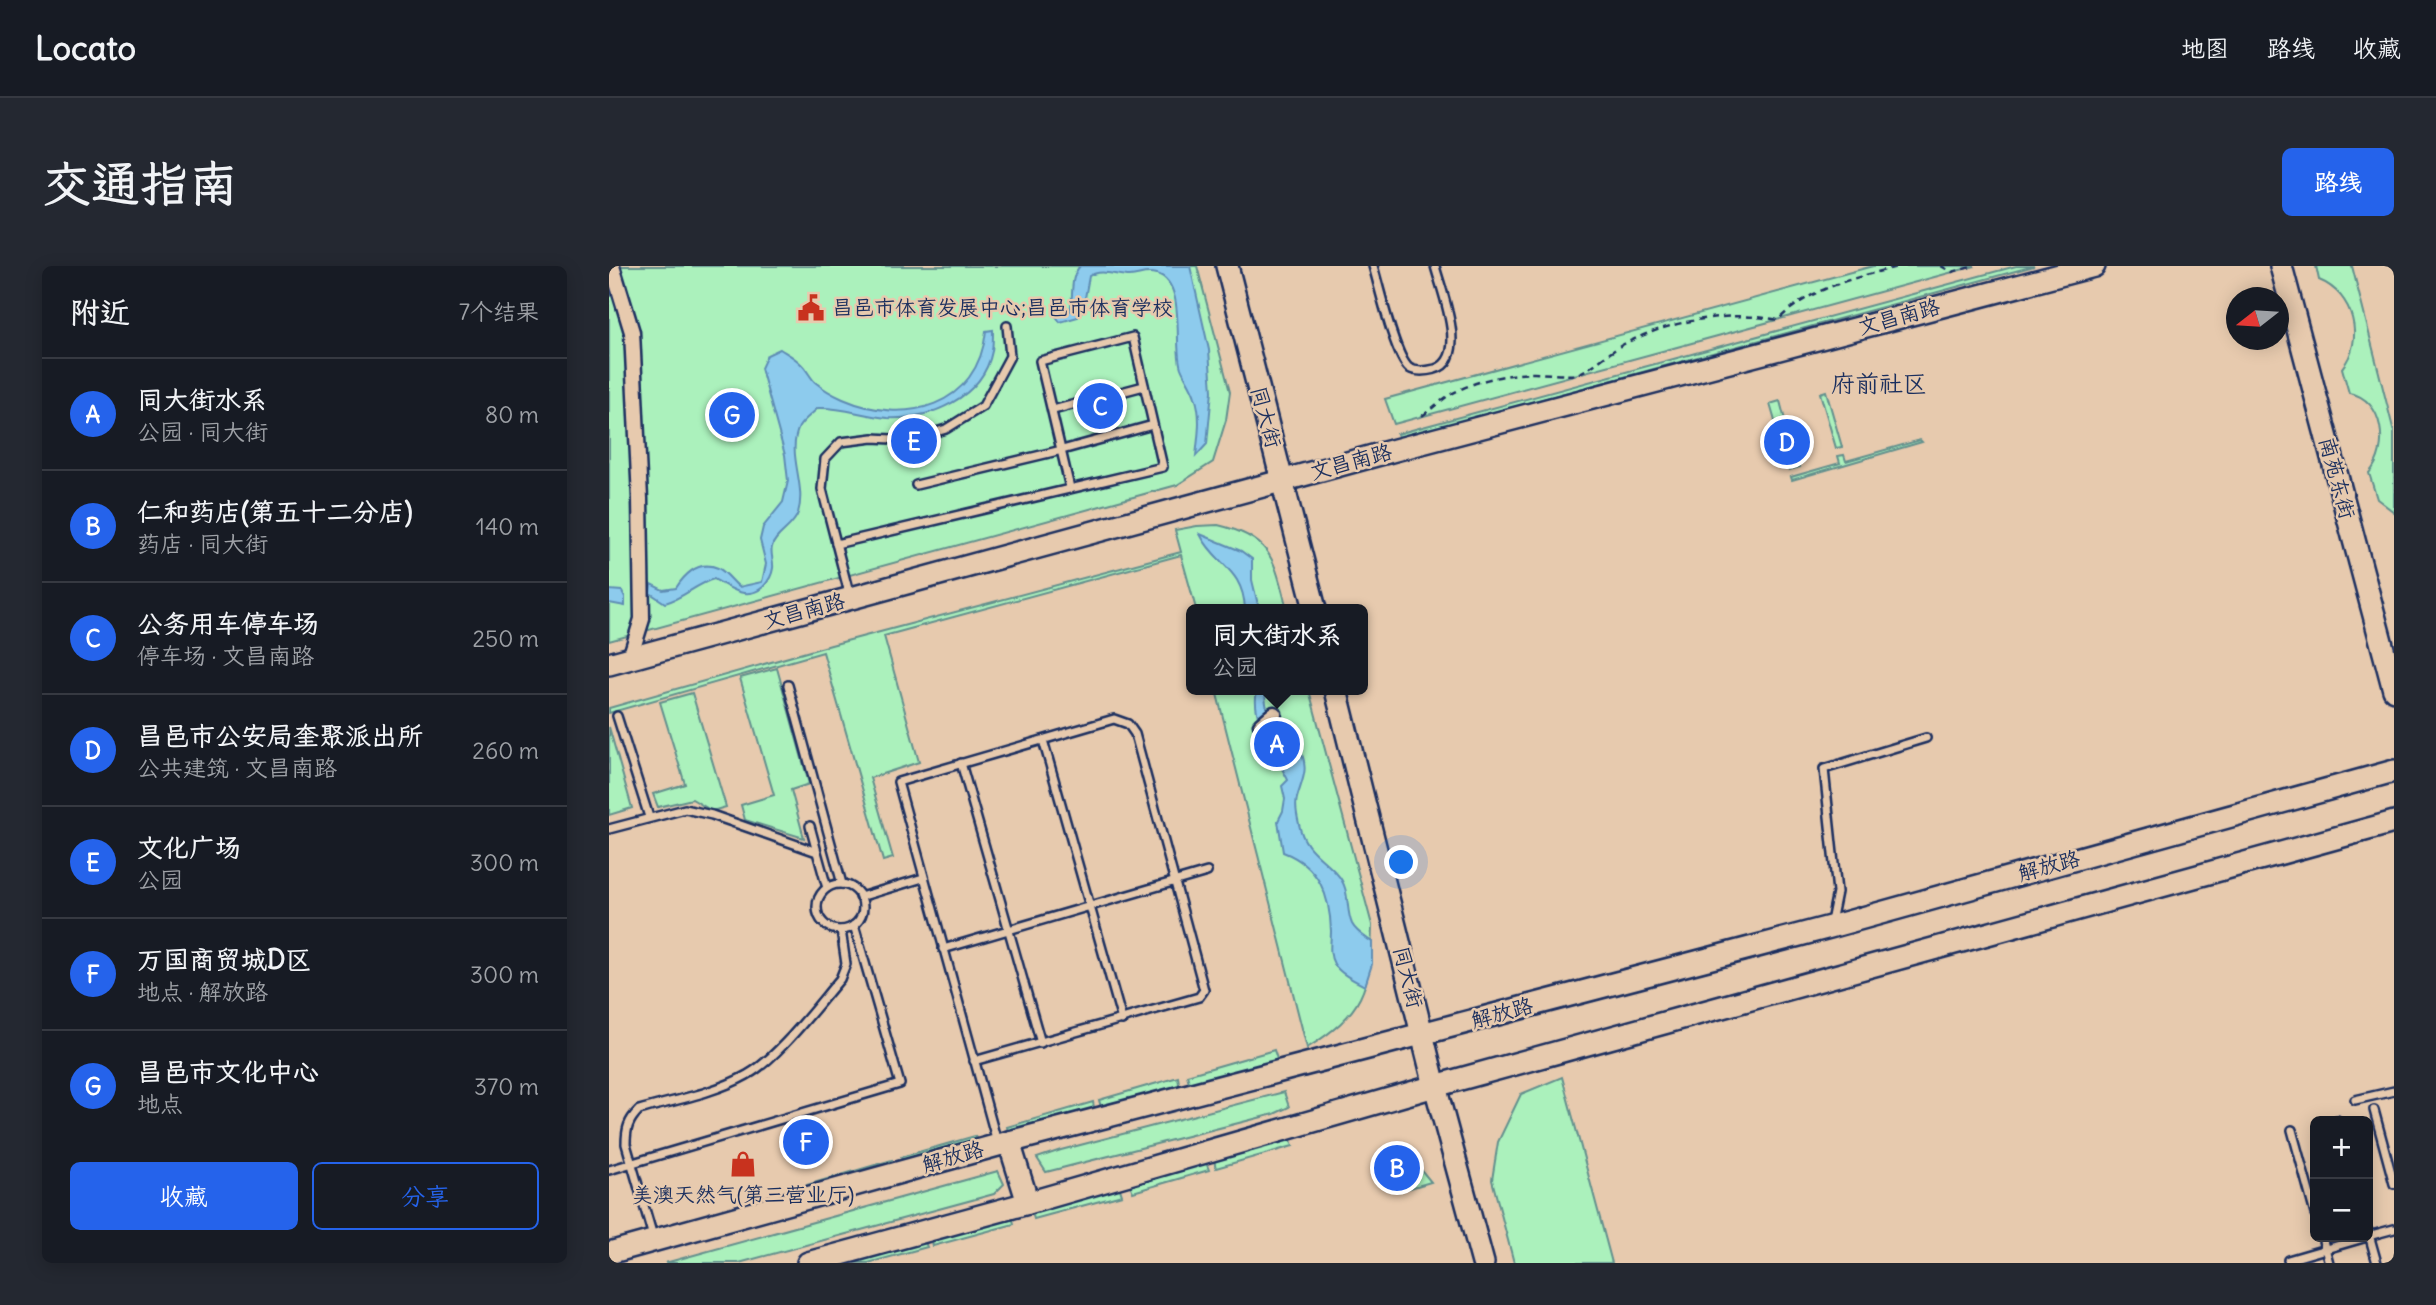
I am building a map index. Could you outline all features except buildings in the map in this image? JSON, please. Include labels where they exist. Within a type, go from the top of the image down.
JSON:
[{"type":"street","points":[[612,266],[632,332],[642,619],[619,661]]},
{"type":"street","name":"同大街","points":[[1227,266],[1314,604]]},
{"type":"street","name":"文昌南路","points":[[619,661],[1283,481],[2094,266]]},
{"type":"street","name":"南苑东街","points":[[2281,266],[2394,690]]},
{"type":"street","name":"同大街","points":[[1337,695],[1435,1086],[1483,1263]]},
{"type":"street","points":[[1261,725],[1274,714]]},
{"type":"street","name":"解放路","points":[[609,1253],[1003,1143],[1830,926],[2394,771]]},
{"type":"street","points":[[808,1263],[1435,1086],[2394,821]]},
{"type":"street","points":[[1003,1143],[1028,1203]]},
{"type":"lane","points":[[1373,266],[1398,350],[1409,368],[1424,372],[1442,367],[1452,355],[1453,335],[1435,266]]},
{"type":"lane","points":[[850,598],[822,489],[825,460],[841,442],[873,438],[911,440],[946,429],[983,406],[1010,356],[1007,326]]},
{"type":"lane","points":[[836,544],[1163,467],[1133,337],[1040,361],[1070,488]]},
{"type":"lane","points":[[1053,411],[1144,386]]},
{"type":"lane","points":[[916,485],[1153,425]]},
{"type":"lane","points":[[788,685],[842,884]]},
{"type":"lane","points":[[617,716],[649,817]]},
{"type":"lane","points":[[974,1061],[1199,998],[1203,990],[1135,734],[1128,724],[1114,719],[898,782],[974,1061],[1003,1143]]},
{"type":"lane","points":[[1830,926],[1837,892],[1824,769],[1926,738]]},
{"type":"lane","points":[[1043,740],[1122,1020]]},
{"type":"lane","points":[[961,764],[1041,1043]]},
{"type":"lane","points":[[609,829],[685,809],[712,815],[817,852]]},
{"type":"lane","points":[[810,826],[827,888]]},
{"type":"lane","points":[[943,949],[1207,872]]},
{"type":"lane","points":[[860,897],[923,877]]},
{"type":"lane","points":[[842,884],[849,886],[860,897],[862,912],[854,925],[841,930],[827,926],[818,915],[818,900],[827,888],[842,884]]},
{"type":"lane","points":[[609,1170],[900,1084],[854,925]]},
{"type":"lane","points":[[654,1240],[626,1144],[625,1129],[631,1118],[639,1110],[724,1086],[766,1062],[840,979],[846,964],[841,930]]},
{"type":"lane","points":[[2355,1100],[2394,1091]]},
{"type":"lane","points":[[2374,1110],[2394,1184]]},
{"type":"lane","points":[[2292,1130],[2310,1196]]},
{"type":"lane","points":[[2373,1234],[2394,1229]]},
{"type":"lane","points":[[2323,1242],[2329,1263]]},
{"type":"lane","points":[[2288,1260],[2346,1242]]},
{"type":"lane","points":[[2370,1242],[2377,1263]]},
{"type":"path","points":[[1422,416],[1456,391],[1497,376],[1576,374],[1641,335],[1693,321],[1756,315],[1778,320],[1810,294],[1867,274],[1901,266]]},
{"type":"path","points":[[1941,266],[1952,272],[1975,266]]},
{"type":"green space","points":[[609,266],[1197,266],[1230,392],[1226,420],[1213,462],[1177,485],[609,641]]},
{"type":"green space","points":[[1873,266],[1975,266],[1394,424],[1385,399]]},
{"type":"green space","points":[[2016,266],[2034,266],[1399,438],[1397,434]]},
{"type":"green space","points":[[2316,266],[2352,266],[2394,432],[2394,512],[2377,499],[2369,473],[2380,451],[2380,426],[2370,405],[2361,397],[2349,393],[2342,368],[2353,344],[2352,319],[2341,296],[2319,280]]},
{"type":"green space","points":[[1826,391],[1842,447],[1836,448],[1820,393]]},
{"type":"green space","points":[[1780,401],[1786,424],[1777,428],[1770,404]]},
{"type":"green space","points":[[1920,440],[1922,442],[1792,480],[1791,477],[1840,463],[1838,456],[1844,455],[1846,461]]},
{"type":"green space","points":[[1793,445],[1800,467],[1789,470],[1783,448]]},
{"type":"green space","points":[[1218,525],[1236,530],[1261,544],[1274,564],[1286,604],[1195,604],[1181,555],[884,636],[919,762],[870,778],[893,858],[883,861],[823,652],[609,713],[609,708],[831,645],[1181,552],[1175,530]]},
{"type":"green space","points":[[777,668],[809,784],[791,790],[804,838],[745,820],[741,805],[774,795],[740,678]]},
{"type":"green space","points":[[692,693],[726,807],[712,811],[692,799],[658,807],[653,794],[685,784],[660,702]]},
{"type":"green space","points":[[1217,695],[1310,695],[1372,925],[1369,967],[1360,998],[1341,1023],[1307,1048]]},
{"type":"green space","points":[[609,727],[632,808],[609,815]]},
{"type":"green space","points":[[1274,1050],[1278,1062],[1190,1086],[1187,1075]]},
{"type":"green space","points":[[1178,1077],[1180,1090],[1102,1111],[1099,1100]]},
{"type":"green space","points":[[1562,1077],[1612,1263],[1514,1263],[1492,1180],[1498,1142],[1521,1094]]},
{"type":"green space","points":[[1284,1092],[1289,1107],[1274,1114],[1046,1172],[1037,1158],[1061,1150]]},
{"type":"green space","points":[[1093,1102],[1095,1113],[1009,1137],[1007,1127]]},
{"type":"green space","points":[[975,1136],[978,1146],[904,1167],[901,1157]]},
{"type":"green space","points":[[1290,1137],[1293,1146],[1216,1168],[1213,1157]]},
{"type":"green space","points":[[1395,1146],[1406,1151],[1431,1182],[1410,1188]]},
{"type":"green space","points":[[892,1160],[895,1170],[800,1196],[797,1188]]},
{"type":"green space","points":[[1205,1160],[1209,1170],[1133,1192],[1129,1182]]},
{"type":"green space","points":[[998,1171],[1004,1184],[994,1194],[739,1263],[665,1263]]},
{"type":"green space","points":[[1118,1183],[1122,1195],[1034,1219],[1031,1209]]},
{"type":"green space","points":[[1012,1215],[1014,1224],[933,1246],[931,1237]]},
{"type":"green space","points":[[924,1239],[927,1247],[868,1263],[846,1263]]},
{"type":"water","points":[[1080,266],[1190,266],[1209,350],[1212,391],[1207,444],[1196,456],[1199,426],[1197,404],[1181,368],[1176,302],[1172,289],[1166,280],[1153,273],[1130,276],[1104,272],[1094,274],[1089,276],[1083,309],[1078,317],[1060,322],[1056,316],[1070,311],[1073,282]]},
{"type":"water","points":[[993,330],[992,351],[987,367],[978,382],[952,403],[920,415],[903,418],[818,408],[803,422],[799,427],[795,448],[800,492],[798,513],[793,523],[774,543],[772,571],[763,587],[751,593],[744,593],[714,579],[665,603],[650,593],[651,584],[663,590],[676,588],[688,573],[705,566],[721,569],[739,587],[762,582],[766,564],[760,540],[763,527],[783,502],[788,481],[785,455],[761,368],[767,355],[780,349],[800,363],[818,384],[843,399],[867,407],[913,409],[935,404],[954,393],[969,377],[980,357],[986,331]]},
{"type":"water","points":[[1200,534],[1241,551],[1252,559],[1252,580],[1258,604],[1244,604],[1234,575]]},
{"type":"water","points":[[609,590],[622,591],[625,606],[609,603]]},
{"type":"water","points":[[1257,695],[1266,695],[1271,719],[1301,752],[1304,775],[1296,804],[1301,833],[1314,852],[1341,880],[1352,924],[1372,942],[1372,964],[1365,986],[1344,974],[1332,960],[1328,905],[1320,883],[1306,865],[1283,852],[1278,821],[1285,799],[1282,786],[1288,780],[1260,724]]},
{"type":"place","name":"昌邑市体育发展中心;昌邑市体育学校","points":[[811,308]]},
{"type":"place","name":"公务用车停车场","points":[[1100,406]]},
{"type":"place","name":"昌邑市文化中心","points":[[732,415]]},
{"type":"place","name":"文化广场","points":[[914,441]]},
{"type":"place","name":"昌邑市公安局奎聚派出所","points":[[1787,442]]},
{"type":"place","name":"同大街水系","points":[[1277,744]]},
{"type":"place","name":"万国商贸城D区","points":[[806,1142]]},
{"type":"place","name":"美澳天然气(第三营业厅)","points":[[743,1164]]},
{"type":"place","name":"仁和药店(第五十二分店)","points":[[1397,1168]]},
{"type":"district","name":"府前社区","points":[[1879,384]]}]
